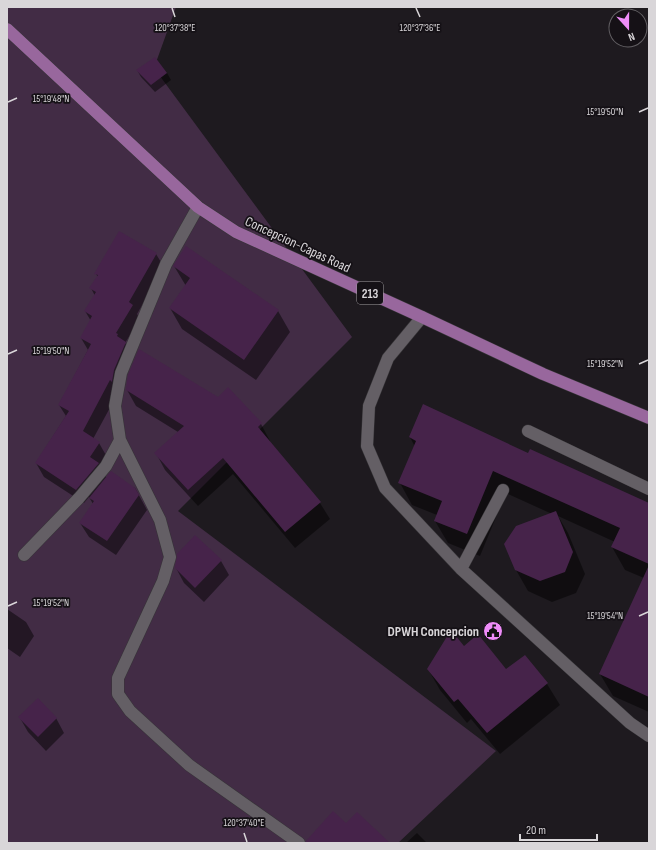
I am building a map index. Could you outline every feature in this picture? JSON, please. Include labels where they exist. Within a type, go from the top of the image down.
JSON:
[{"type":"main road","name":"Concepcion-Capas Road","points":[[7,29],[198,208],[236,232],[422,316],[543,374],[649,418]]},
{"type":"street","points":[[198,208],[166,264],[121,373],[115,406],[120,440],[160,520],[170,557],[164,581],[118,678],[118,694],[130,712],[189,765],[299,843]]},
{"type":"street","points":[[422,316],[388,358],[369,406],[367,446],[385,488],[461,569],[630,722],[649,735]]},
{"type":"street","points":[[528,431],[649,489]]},
{"type":"street","points":[[24,555],[79,498],[106,466],[120,440]]},
{"type":"street","points":[[461,569],[503,490]]},
{"type":"shaded area","points":[[7,7],[176,7],[154,68],[352,337],[178,511],[496,751],[398,843],[7,843]]},
{"type":"building","points":[[155,57],[167,73],[151,85],[136,70]]},
{"type":"building","points":[[119,231],[157,253],[129,302],[133,305],[116,333],[118,334],[117,336],[126,342],[114,370],[112,382],[110,380],[83,431],[100,442],[90,457],[99,463],[76,490],[35,463],[69,411],[58,405],[91,344],[80,338],[92,316],[84,311],[96,292],[89,288],[98,275],[94,274]]},
{"type":"building","points":[[186,246],[279,310],[244,360],[169,308],[190,278],[173,266]]},
{"type":"building","points":[[139,349],[218,397],[228,387],[262,423],[258,427],[321,502],[285,532],[223,458],[188,490],[154,453],[184,426],[126,390],[128,375]]},
{"type":"building","points":[[423,404],[528,453],[530,449],[649,503],[649,564],[611,547],[620,528],[493,471],[467,534],[434,521],[442,501],[398,483],[416,441],[409,437]]},
{"type":"building","points":[[111,471],[135,488],[139,495],[107,541],[79,523],[94,501],[89,498]]},
{"type":"building","points":[[556,511],[573,552],[565,572],[540,581],[515,570],[504,544],[516,526]]},
{"type":"building","points":[[195,535],[222,560],[195,588],[175,568],[177,554]]},
{"type":"building","points":[[649,565],[649,697],[599,674]]},
{"type":"building","points":[[451,630],[464,646],[478,634],[506,669],[525,655],[548,683],[487,733],[458,699],[454,702],[427,669]]},
{"type":"building","points":[[38,698],[57,718],[38,737],[18,717]]},
{"type":"building","points":[[333,811],[346,823],[357,812],[390,843],[306,843],[306,841]]},
{"type":"place","name":"DPWH Concepcion","points":[[493,631]]}]
